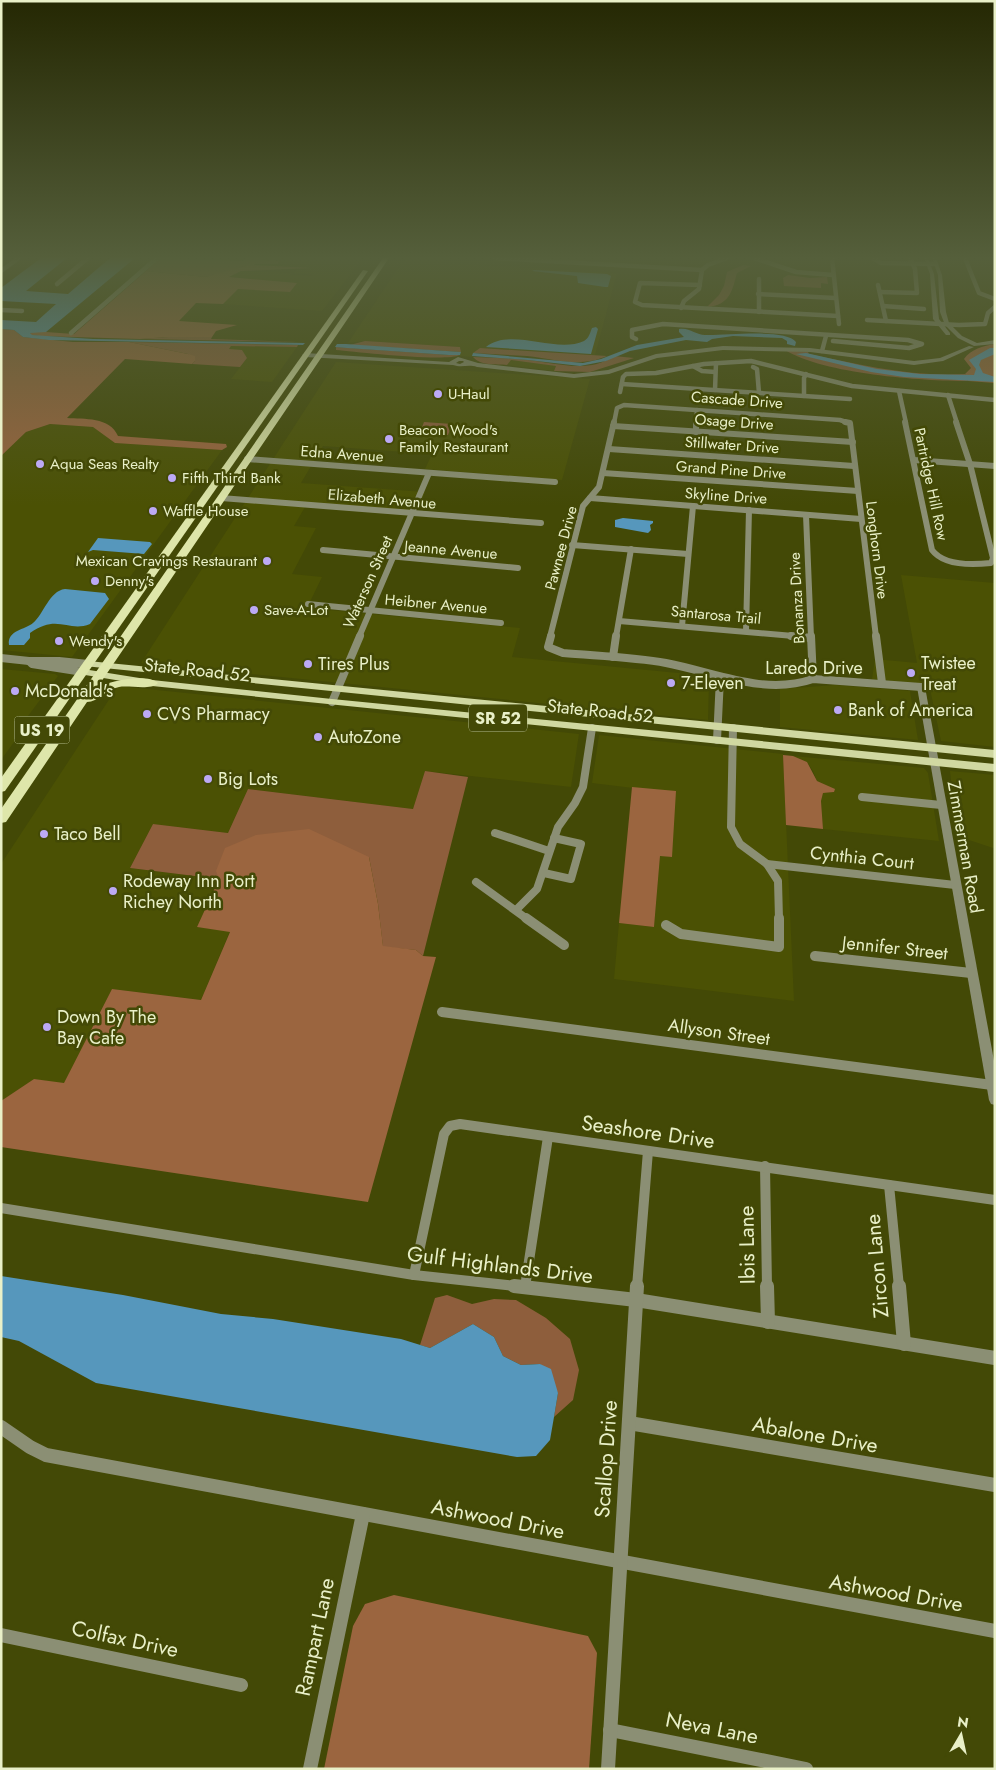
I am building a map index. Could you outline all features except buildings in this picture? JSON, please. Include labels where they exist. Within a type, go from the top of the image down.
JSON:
[{"type":"highway","name":"US 19","points":[[1,788],[315,341]]},
{"type":"highway","name":"US 19","points":[[1,819],[328,341]]},
{"type":"highway","points":[[247,459],[243,455],[272,412],[271,404]]},
{"type":"highway","points":[[191,542],[187,535],[204,509],[210,491]]},
{"type":"highway","points":[[168,576],[167,567],[180,545],[176,538]]},
{"type":"highway","points":[[77,709],[101,688],[123,682],[152,683]]},
{"type":"main road","name":"State Road 52","points":[[85,668],[152,683],[995,768]]},
{"type":"main road","name":"State Road 52","points":[[103,671],[309,687],[995,754]]},
{"type":"main road","points":[[219,690],[229,686],[291,689],[309,687]]},
{"type":"street","points":[[822,351],[825,341]]},
{"type":"street","points":[[831,352],[833,341]]},
{"type":"street","points":[[854,341],[910,348],[922,344],[910,341]]},
{"type":"street","points":[[962,341],[970,344],[995,342]]},
{"type":"street","points":[[965,341],[970,344]]},
{"type":"street","points":[[306,353],[517,368],[555,375],[594,375],[666,355],[743,348],[822,351],[894,361],[941,360],[970,344],[984,341]]},
{"type":"street","points":[[743,348],[757,369],[759,393]]},
{"type":"street","points":[[715,390],[716,363]]},
{"type":"street","points":[[620,392],[626,374],[656,373],[716,363],[752,364],[806,374],[852,386],[995,400]]},
{"type":"street","points":[[692,366],[702,371],[715,372]]},
{"type":"street","points":[[804,396],[804,378],[806,374]]},
{"type":"street","points":[[622,384],[850,399]]},
{"type":"street","points":[[852,386],[850,388],[852,407]]},
{"type":"street","name":"Partridge Hill Row","points":[[899,392],[932,550],[937,557],[951,561],[991,563],[992,558],[970,464]]},
{"type":"street","points":[[948,395],[970,464]]},
{"type":"street","name":"Cascade Drive","points":[[624,405],[847,421]]},
{"type":"street","name":"Pawnee Drive","points":[[548,647],[583,506],[599,487],[617,408],[624,405]]},
{"type":"street","points":[[696,432],[697,410]]},
{"type":"street","name":"Longhorn Drive","points":[[847,421],[850,424],[853,442],[854,466],[882,683]]},
{"type":"street","name":"Osage Drive","points":[[613,426],[853,442]]},
{"type":"street","name":"Stillwater Drive","points":[[609,449],[854,466]]},
{"type":"street","name":"Edna Avenue","points":[[247,459],[556,482]]},
{"type":"street","points":[[914,460],[995,466]]},
{"type":"street","name":"Waterson Street","points":[[332,702],[429,473]]},
{"type":"street","name":"Grand Pine Drive","points":[[603,473],[858,492]]},
{"type":"street","name":"Elizabeth Avenue","points":[[221,498],[541,523]]},
{"type":"street","name":"Skyline Drive","points":[[590,498],[861,519]]},
{"type":"street","points":[[682,626],[693,506]]},
{"type":"street","points":[[746,631],[749,510]]},
{"type":"street","name":"Bonanza Drive","points":[[806,515],[813,679]]},
{"type":"street","points":[[572,545],[688,554]]},
{"type":"street","name":"Jeanne Avenue","points":[[323,550],[518,568]]},
{"type":"street","points":[[613,658],[631,550]]},
{"type":"street","name":"Heibner Avenue","points":[[308,604],[502,623]]},
{"type":"street","name":"Santarosa Trail","points":[[619,620],[811,638]]},
{"type":"street","name":"Laredo Drive","points":[[548,647],[563,653],[666,663],[720,678],[782,685],[799,684],[813,679],[921,687],[938,686]]},
{"type":"street","points":[[1,658],[29,661],[32,664],[85,668]]},
{"type":"street","points":[[717,740],[720,678]]},
{"type":"street","name":"Zimmerman Road","points":[[921,687],[995,1100]]},
{"type":"street","points":[[516,910],[537,889],[544,873],[548,851],[558,827],[575,803],[583,787],[592,728]]},
{"type":"street","points":[[666,925],[681,934],[779,947],[778,881],[767,864],[740,844],[731,827],[733,728]]},
{"type":"street","points":[[862,797],[941,805]]},
{"type":"street","points":[[495,833],[548,851]]},
{"type":"street","points":[[544,873],[571,879],[581,844],[554,838]]},
{"type":"street","name":"Cynthia Court","points":[[767,864],[955,885]]},
{"type":"street","points":[[476,882],[564,945]]},
{"type":"street","name":"Jennifer Street","points":[[815,956],[971,973]]},
{"type":"street","name":"Allyson Street","points":[[442,1012],[992,1085]]},
{"type":"street","name":"Seashore Drive","points":[[414,1275],[444,1134],[450,1126],[460,1124],[995,1200]]},
{"type":"street","points":[[525,1288],[548,1137]]},
{"type":"street","name":"Scallop Drive","points":[[608,1769],[628,1423],[648,1151]]},
{"type":"street","name":"Ibis Lane","points":[[765,1166],[768,1322]]},
{"type":"street","name":"Zircon Lane","points":[[889,1185],[904,1344]]},
{"type":"street","name":"Gulf Highlands Drive","points":[[1,1208],[414,1275],[636,1300],[995,1358]]},
{"type":"street","name":"Abalone Drive","points":[[628,1423],[995,1485]]},
{"type":"street","name":"Ashwood Drive","points":[[1,1427],[30,1448],[46,1455],[995,1632]]},
{"type":"street","name":"Rampart Lane","points":[[310,1769],[363,1514]]},
{"type":"street","name":"Colfax Drive","points":[[1,1636],[241,1685]]},
{"type":"street","name":"Neva Lane","points":[[610,1730],[806,1769]]},
{"type":"shaded area","points":[[1,341],[129,342],[195,356],[195,361],[192,364],[125,359],[67,418],[103,422],[109,425],[118,436],[226,444],[227,447],[222,450],[115,443],[93,427],[50,424],[26,432],[1,456]]},
{"type":"shaded area","points":[[225,341],[258,341],[299,342]]},
{"type":"shaded area","points":[[350,341],[599,341],[595,355],[480,348],[473,357],[459,356],[460,347],[365,341],[348,343]]},
{"type":"shaded area","points":[[365,341],[460,347],[461,352],[350,345]]},
{"type":"shaded area","points":[[129,342],[298,345],[297,347],[231,346],[229,349],[242,350],[247,358],[240,367],[192,364],[195,361],[188,354]]},
{"type":"shaded area","points":[[995,344],[995,383],[968,381],[965,374],[971,368],[964,359],[974,350]]},
{"type":"shaded area","points":[[231,346],[297,347],[272,382],[231,379],[247,358],[228,349]]},
{"type":"shaded area","points":[[336,347],[460,355],[451,357],[401,356],[336,350]]},
{"type":"shaded area","points":[[480,348],[607,356],[597,360],[577,362],[527,356],[473,353]]},
{"type":"shaded area","points":[[785,350],[808,352],[809,354],[848,362],[906,372],[965,374],[968,381],[900,378],[848,370],[823,365]]},
{"type":"shaded area","points":[[614,356],[634,358],[590,372],[554,371],[556,366],[511,360],[507,365],[489,364],[480,362],[473,357],[521,359],[583,366],[594,365]]},
{"type":"shaded area","points":[[510,360],[556,366],[554,371],[507,365]]},
{"type":"shaded area","points":[[336,362],[590,379],[562,480],[425,469],[432,454],[323,446],[301,483],[425,492],[414,516],[305,507],[294,526],[316,528],[292,574],[322,577],[307,608],[520,628],[512,657],[699,675],[709,681],[708,720],[141,663]]},
{"type":"shaded area","points":[[424,422],[452,424],[448,435],[419,435]]},
{"type":"shaded area","points":[[50,424],[94,427],[115,443],[222,450],[72,657],[1,650],[1,456],[26,432]]},
{"type":"shaded area","points":[[901,575],[995,583],[995,747],[941,741],[929,684],[872,679],[875,659],[917,663]]},
{"type":"shaded area","points":[[1,669],[55,674],[58,676],[28,716],[27,724],[1,760]]},
{"type":"shaded area","points":[[835,685],[910,691],[918,740],[780,727],[780,689]]},
{"type":"shaded area","points":[[118,686],[579,734],[571,787],[425,771],[413,809],[248,789],[228,833],[153,824],[130,868],[219,879],[197,927],[230,931],[201,1000],[112,989],[64,1084],[34,1079],[1,1101],[1,864]]},
{"type":"shaded area","points":[[599,735],[783,754],[794,1001],[614,979],[619,923],[654,927],[660,855],[672,857],[633,788],[592,783]]},
{"type":"shaded area","points":[[783,755],[793,756],[807,762],[817,781],[835,789],[834,792],[823,793],[821,801],[823,829],[786,825]]},
{"type":"shaded area","points":[[793,756],[924,768],[928,773],[939,841],[823,829],[821,801],[823,793],[834,792],[828,786],[817,781],[807,762]]},
{"type":"shaded area","points":[[425,771],[468,777],[423,956],[416,950],[383,947],[378,904],[369,857],[219,879],[130,868],[153,824],[228,833],[248,789],[413,809]]},
{"type":"shaded area","points":[[950,771],[995,775],[995,847],[993,848],[957,836]]},
{"type":"shaded area","points":[[632,787],[676,791],[672,857],[660,856],[654,927],[619,923]]},
{"type":"shaded area","points":[[309,829],[369,857],[378,904],[383,946],[416,950],[423,956],[436,957],[368,1202],[1,1147],[1,1101],[34,1079],[64,1083],[112,989],[201,1000],[230,932],[197,927],[219,879],[216,871],[225,848],[256,835]]},
{"type":"shaded area","points":[[447,1295],[472,1304],[494,1299],[516,1300],[546,1318],[570,1339],[579,1370],[573,1400],[554,1417],[558,1393],[540,1364],[521,1365],[503,1356],[494,1337],[473,1324],[430,1348],[420,1345],[435,1298]]},
{"type":"shaded area","points":[[394,1595],[588,1636],[597,1653],[589,1769],[324,1769],[353,1626],[365,1604]]},
{"type":"water","points":[[79,341],[305,343],[303,345]]},
{"type":"water","points":[[502,341],[526,341],[560,345],[595,341],[591,354],[486,347]]},
{"type":"water","points":[[663,341],[683,341],[630,351],[606,361],[580,366],[472,356],[473,353],[583,363],[601,359],[637,345]]},
{"type":"water","points":[[787,341],[794,341],[796,342],[795,346],[787,344]]},
{"type":"water","points":[[337,344],[461,352],[460,355],[449,355],[335,347]]},
{"type":"water","points":[[990,348],[995,348],[995,354],[981,360],[979,365],[983,373],[995,377],[995,382],[904,377],[871,372],[796,354],[806,353],[877,369],[920,374],[974,375],[976,369],[969,360]]},
{"type":"water","points":[[623,518],[653,521],[650,525],[651,530],[648,533],[615,527],[615,520]]},
{"type":"water","points":[[98,538],[150,542],[152,544],[144,554],[93,550],[88,552]]},
{"type":"water","points":[[65,589],[105,593],[109,599],[90,624],[75,626],[48,624],[30,633],[30,638],[24,645],[9,645],[9,640],[14,633],[33,623],[51,598],[59,591]]},
{"type":"water","points":[[1,1276],[123,1295],[221,1314],[273,1319],[401,1339],[430,1348],[473,1324],[494,1337],[503,1356],[521,1365],[540,1364],[551,1369],[558,1393],[550,1440],[536,1456],[517,1457],[96,1383],[19,1341],[1,1337]]},
{"type":"place","name":"U-Haul","points":[[438,394]]},
{"type":"place","name":"Beacon Wood's Family Restaurant","points":[[389,439]]},
{"type":"place","name":"Aqua Seas Realty","points":[[40,464]]},
{"type":"place","name":"Fifth Third Bank","points":[[172,478]]},
{"type":"place","name":"Waffle House","points":[[153,511]]},
{"type":"place","name":"Mexican Cravings Restaurant","points":[[267,561]]},
{"type":"place","name":"Denny's","points":[[95,581]]},
{"type":"place","name":"Save-A-Lot","points":[[254,610]]},
{"type":"place","name":"Wendy's","points":[[59,641]]},
{"type":"place","name":"Tires Plus","points":[[308,664]]},
{"type":"place","name":"Twistee Treat","points":[[911,673]]},
{"type":"place","name":"7-Eleven","points":[[671,683]]},
{"type":"place","name":"McDonald's","points":[[15,691]]},
{"type":"place","name":"Bank of America","points":[[838,710]]},
{"type":"place","name":"CVS Pharmacy","points":[[147,714]]},
{"type":"place","name":"AutoZone","points":[[318,737]]},
{"type":"place","name":"Big Lots","points":[[208,779]]},
{"type":"place","name":"Taco Bell","points":[[44,834]]},
{"type":"place","name":"Rodeway Inn Port Richey North","points":[[113,891]]},
{"type":"place","name":"Down By The Bay Cafe","points":[[47,1027]]}]
